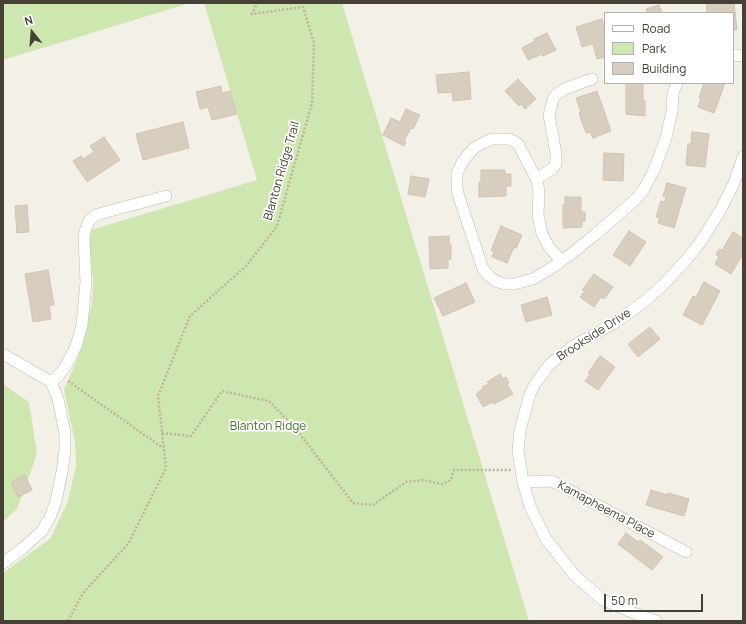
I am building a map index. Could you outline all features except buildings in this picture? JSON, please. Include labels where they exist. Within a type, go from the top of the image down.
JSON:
[{"type":"street","points":[[536,179],[552,169],[556,164],[556,154],[549,115],[553,99],[564,89],[592,79]]},
{"type":"street","points":[[561,261],[544,240],[538,215],[539,192],[536,179],[518,144],[512,140],[500,138],[485,142],[474,148],[466,155],[457,173],[456,186],[480,264],[486,273],[498,282],[505,284],[523,283],[539,276],[561,261],[596,234],[637,198],[650,181],[666,138],[672,111],[673,93],[677,84]]},
{"type":"street","name":"Brookside Drive","points":[[656,621],[640,616],[603,600],[575,576],[546,539],[530,506],[521,470],[518,451],[520,430],[530,394],[541,375],[549,365],[569,350],[618,321],[646,300],[662,286],[687,259],[699,244],[720,211],[734,183],[743,157]]},
{"type":"street","points":[[3,563],[42,531],[51,515],[56,501],[62,472],[65,449],[65,433],[55,378],[67,364],[76,346],[82,325],[86,282],[84,237],[89,221],[96,215],[166,196]]},
{"type":"street","points":[[3,354],[55,378]]},
{"type":"street","name":"Kamapheema Place","points":[[524,482],[550,481],[556,483],[686,552]]},
{"type":"path","name":"Blanton Ridge Trail","points":[[68,621],[83,593],[128,544],[166,468],[158,396],[190,316],[247,265],[277,226],[312,103],[314,43],[303,8],[252,14],[257,3]]},
{"type":"path","points":[[55,378],[164,449]]},
{"type":"path","points":[[162,433],[191,436],[222,391],[269,401],[295,428],[353,503],[373,505],[406,482],[423,480],[442,484],[450,480],[454,470],[521,470]]},
{"type":"green space","points":[[3,3],[190,3],[3,60]]},
{"type":"green space","name":"Blanton Ridge","points":[[204,3],[342,3],[529,621],[3,621],[3,573],[51,538],[68,501],[76,466],[75,442],[64,390],[77,360],[92,304],[93,279],[88,243],[91,230],[257,180]]},
{"type":"green space","points":[[3,384],[29,402],[37,454],[17,509],[3,522]]}]
